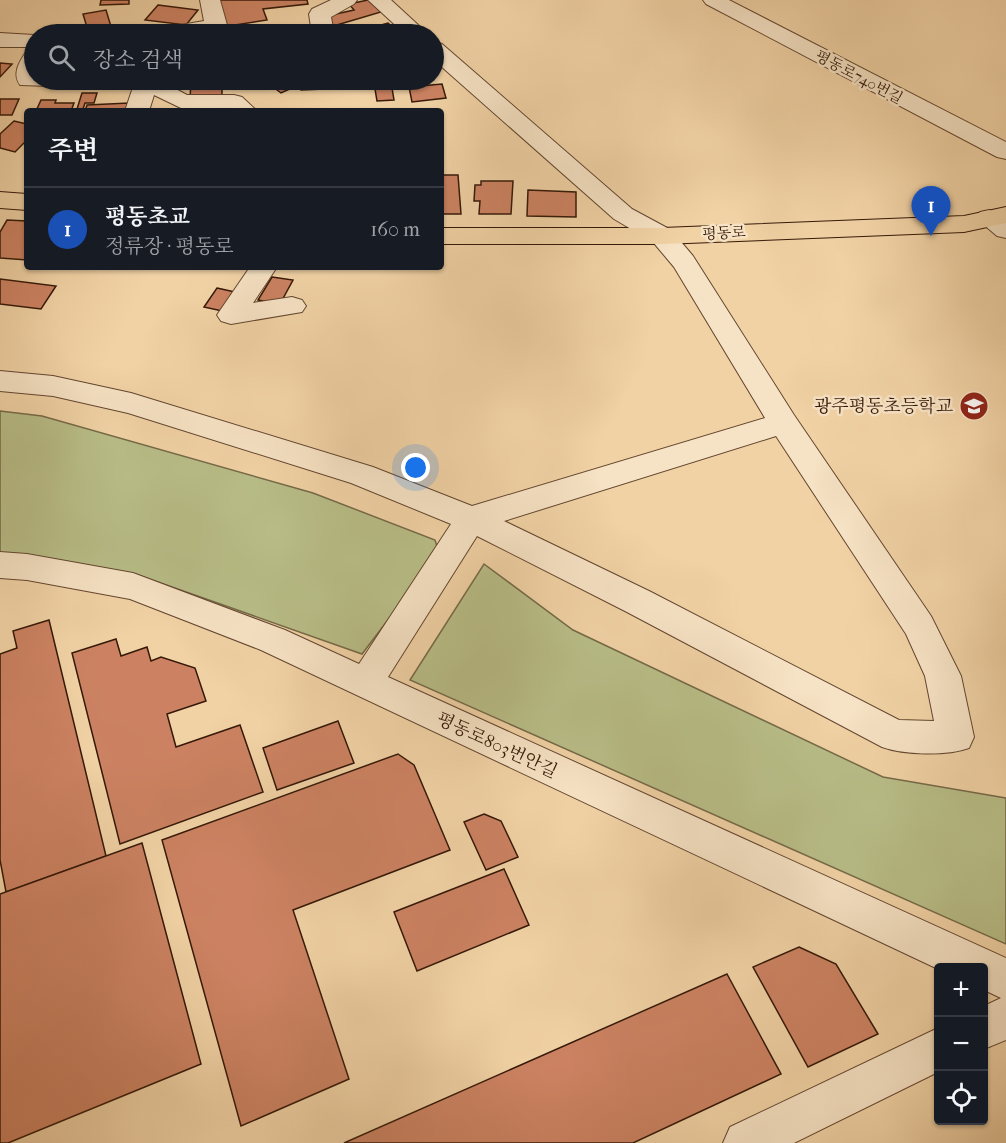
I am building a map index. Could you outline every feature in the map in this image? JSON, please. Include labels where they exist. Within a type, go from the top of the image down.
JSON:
[{"type":"main road","points":[[0,200],[24,202]]},
{"type":"main road","name":"평동로","points":[[444,236],[662,236],[1001,221]]},
{"type":"street","points":[[210,0],[216,24]]},
{"type":"street","points":[[322,24],[320,14],[347,0]]},
{"type":"street","points":[[378,0],[406,24]]},
{"type":"street","name":"평동로740번길","points":[[713,0],[1006,152]]},
{"type":"street","points":[[0,40],[24,41]]},
{"type":"street","points":[[0,381],[53,386],[131,403],[362,475],[471,519],[648,607],[895,736],[956,737],[943,676],[919,626],[783,423],[684,262],[662,236],[623,214],[444,58]]},
{"type":"street","points":[[138,108],[146,90]]},
{"type":"street","points":[[165,90],[183,102],[234,102],[241,108]]},
{"type":"street","points":[[262,270],[231,315],[292,306]]},
{"type":"street","points":[[365,684],[471,519],[783,423]]},
{"type":"street","name":"평동로803번안길","points":[[0,565],[27,567],[133,586],[273,640],[971,963]]},
{"type":"street","name":"평동로803번안길","points":[[988,971],[1006,979]]},
{"type":"street","points":[[988,1026],[1006,1017]]},
{"type":"street","points":[[746,1143],[934,1052]]},
{"type":"green space","points":[[0,411],[42,416],[313,493],[435,540],[439,553],[362,654],[135,574],[0,555]]},
{"type":"green space","points":[[484,564],[573,630],[883,777],[1006,798],[1006,944],[410,680]]},
{"type":"building","points":[[101,0],[129,0],[129,4],[100,5]]},
{"type":"building","points":[[217,0],[307,0],[308,4],[263,9],[267,20],[221,24]]},
{"type":"building","points":[[368,0],[381,12],[340,24],[329,24],[327,16],[354,10],[349,4]]},
{"type":"building","points":[[158,5],[198,10],[187,24],[145,20]]},
{"type":"building","points":[[106,10],[110,24],[86,24],[83,14]]},
{"type":"building","points":[[0,63],[12,64],[0,77]]},
{"type":"building","points":[[190,90],[222,90],[222,96],[190,98]]},
{"type":"building","points":[[375,90],[392,90],[394,100],[377,101]]},
{"type":"building","points":[[410,90],[444,90],[446,98],[412,102]]},
{"type":"building","points":[[82,93],[97,93],[94,103],[85,103],[83,108],[77,108]]},
{"type":"building","points":[[0,99],[19,99],[12,115],[0,115]]},
{"type":"building","points":[[41,100],[74,103],[72,108],[37,108]]},
{"type":"building","points":[[129,103],[128,108],[86,108],[87,105]]},
{"type":"building","points":[[14,121],[24,123],[24,143],[15,152],[0,148],[0,134]]},
{"type":"building","points":[[444,175],[458,175],[461,214],[444,214]]},
{"type":"building","points":[[481,181],[513,181],[511,214],[479,214],[480,201],[474,201],[475,185],[481,185]]},
{"type":"building","points":[[528,190],[576,192],[576,217],[527,216]]},
{"type":"building","points":[[7,220],[24,221],[24,260],[0,258],[0,232]]},
{"type":"building","points":[[272,277],[293,280],[280,304],[258,300]]},
{"type":"building","points":[[0,279],[56,286],[41,309],[0,304]]},
{"type":"building","points":[[217,288],[235,292],[222,311],[204,307]]},
{"type":"building","points":[[49,620],[106,856],[6,892],[0,860],[0,654],[17,648],[13,631]]},
{"type":"building","points":[[116,639],[121,656],[147,647],[151,661],[161,657],[195,668],[206,701],[167,714],[176,747],[240,725],[263,792],[120,844],[72,653]]},
{"type":"building","points":[[338,721],[354,763],[277,790],[263,748]]},
{"type":"building","points":[[398,754],[414,765],[450,850],[293,910],[349,1079],[241,1126],[162,840]]},
{"type":"building","points":[[484,814],[501,821],[518,857],[486,870],[464,822]]},
{"type":"building","points":[[142,843],[201,1064],[8,1143],[0,1143],[0,894]]},
{"type":"building","points":[[504,869],[529,925],[417,971],[394,912]]},
{"type":"building","points":[[799,947],[836,964],[878,1034],[808,1067],[753,967]]},
{"type":"building","points":[[727,974],[781,1074],[633,1143],[344,1143]]},
{"type":"place","name":"평동초교","points":[[931,236]]},
{"type":"place","name":"광주평동초등학교","points":[[974,406]]}]
